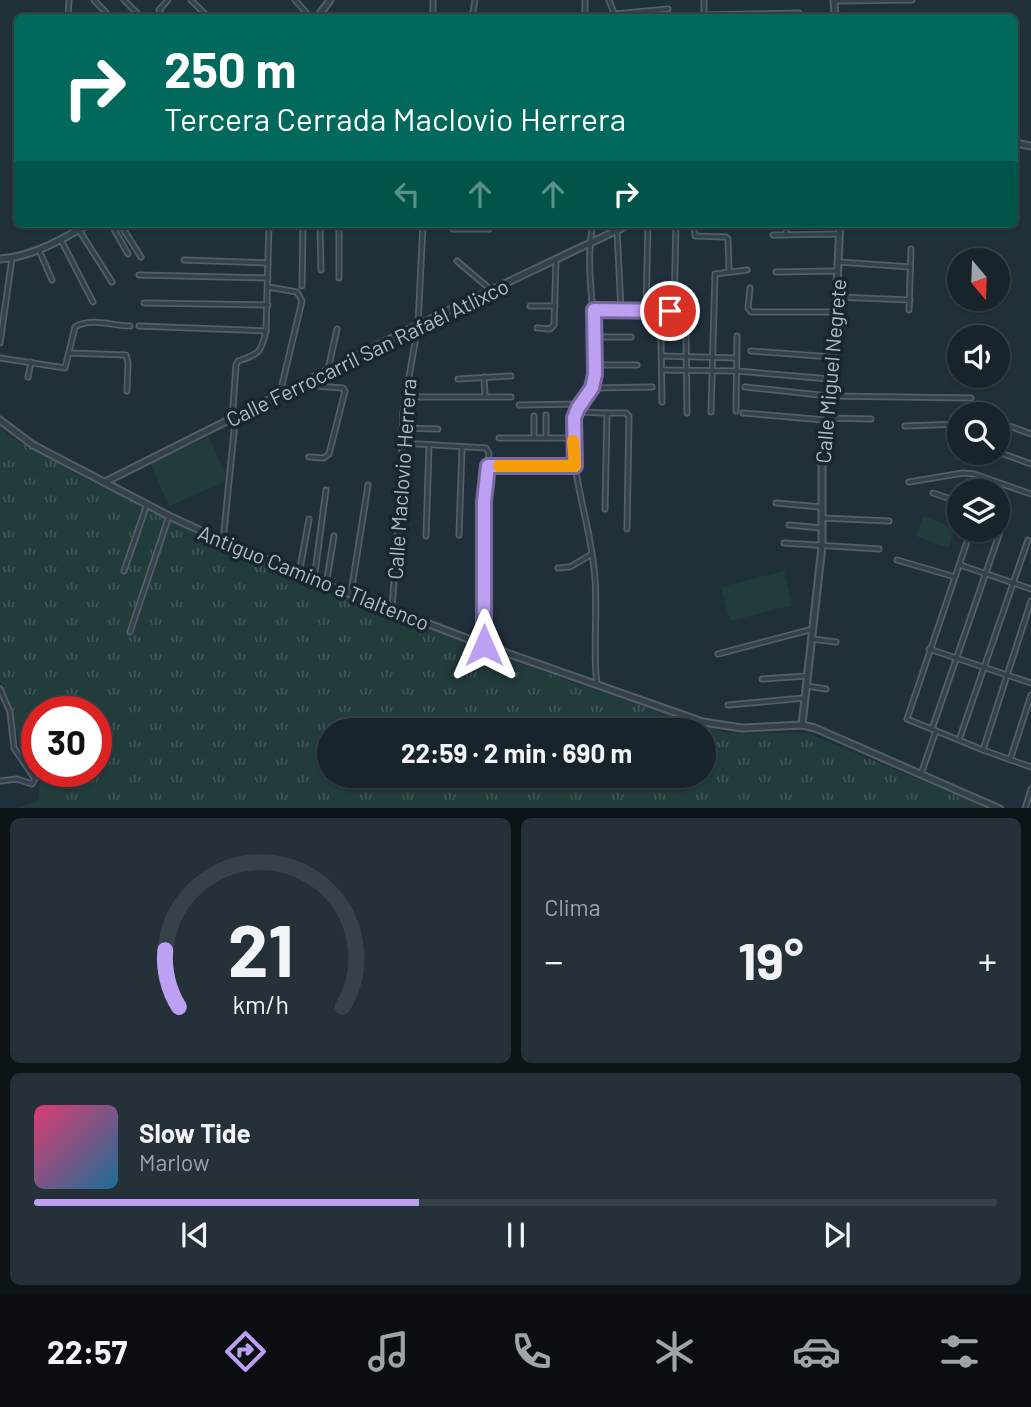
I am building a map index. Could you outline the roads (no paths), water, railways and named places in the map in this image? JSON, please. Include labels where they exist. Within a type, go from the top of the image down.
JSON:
[{"type":"street","points":[[94,0],[107,14]]},
{"type":"street","points":[[124,0],[138,14]]},
{"type":"street","points":[[162,14],[159,10],[168,0]]},
{"type":"street","points":[[191,0],[204,12]]},
{"type":"street","points":[[295,0],[307,14]]},
{"type":"street","points":[[834,0],[912,0]]},
{"type":"street","points":[[630,14],[668,9]]},
{"type":"street","points":[[767,14],[799,13]]},
{"type":"street","points":[[0,259],[39,250],[82,228]]},
{"type":"street","points":[[113,228],[128,254]]},
{"type":"street","points":[[123,228],[141,257]]},
{"type":"street","points":[[223,541],[236,365],[238,361],[258,354],[266,331],[269,228]]},
{"type":"street","points":[[302,286],[303,228]]},
{"type":"street","points":[[317,228],[321,270]]},
{"type":"street","points":[[339,228],[340,278]]},
{"type":"street","name":"Calle Maclovio Herrera","points":[[392,610],[402,428],[418,325],[423,228]]},
{"type":"street","points":[[471,228],[489,229]]},
{"type":"street","points":[[592,228],[589,245],[596,365],[592,388],[574,418],[573,438],[575,466],[592,554],[597,607],[597,686]]},
{"type":"street","name":"Calle Ferrocarril San Rafaél Atlixco","points":[[105,482],[418,325],[621,228]]},
{"type":"street","points":[[646,310],[648,228]]},
{"type":"street","points":[[594,310],[674,310],[676,228]]},
{"type":"street","points":[[694,228],[695,236],[728,239],[729,271]]},
{"type":"street","points":[[786,228],[786,235]]},
{"type":"street","name":"Calle Miguel Negrete","points":[[802,724],[822,546],[822,457],[836,312],[840,228]]},
{"type":"street","points":[[79,230],[112,282]]},
{"type":"street","points":[[617,230],[621,310]]},
{"type":"street","points":[[773,235],[840,234]]},
{"type":"street","points":[[61,240],[93,302]]},
{"type":"street","points":[[909,310],[911,249]]},
{"type":"street","points":[[39,250],[52,280]]},
{"type":"street","points":[[0,342],[12,258]]},
{"type":"street","points":[[184,260],[268,263]]},
{"type":"street","points":[[537,328],[553,327],[556,260]]},
{"type":"street","points":[[457,261],[491,291]]},
{"type":"street","points":[[839,262],[910,267]]},
{"type":"street","points":[[711,412],[715,274],[747,270]]},
{"type":"street","points":[[776,272],[839,271]]},
{"type":"street","points":[[139,275],[268,278]]},
{"type":"street","points":[[268,287],[297,292],[302,301],[280,394]]},
{"type":"street","points":[[750,288],[748,309],[751,312],[836,312]]},
{"type":"street","points":[[837,297],[909,300]]},
{"type":"street","points":[[144,303],[268,305]]},
{"type":"street","points":[[530,306],[555,306]]},
{"type":"street","points":[[0,358],[65,368],[75,327],[79,324],[90,322],[130,326]]},
{"type":"street","points":[[139,326],[266,331]]},
{"type":"street","points":[[328,370],[337,329]]},
{"type":"street","points":[[686,333],[687,413]]},
{"type":"street","points":[[736,411],[737,336]]},
{"type":"street","points":[[595,337],[631,337]]},
{"type":"street","points":[[662,340],[662,402]]},
{"type":"street","points":[[751,351],[832,357]]},
{"type":"street","points":[[69,353],[126,355],[127,391]]},
{"type":"street","points":[[662,356],[737,358]]},
{"type":"street","points":[[28,377],[31,362]]},
{"type":"street","points":[[596,365],[637,365]]},
{"type":"street","points":[[662,370],[737,371],[830,379]]},
{"type":"street","points":[[458,379],[511,376]]},
{"type":"street","points":[[484,377],[485,396]]},
{"type":"street","points":[[298,385],[345,390],[329,454],[324,458],[309,457]]},
{"type":"street","points":[[592,388],[652,387]]},
{"type":"street","points":[[745,387],[829,396],[971,398]]},
{"type":"street","points":[[405,397],[511,397]]},
{"type":"street","points":[[519,405],[580,404]]},
{"type":"street","points":[[577,412],[626,413],[629,416],[627,529]]},
{"type":"street","points":[[605,509],[607,413]]},
{"type":"street","points":[[743,413],[825,419],[872,419]]},
{"type":"street","points":[[546,415],[546,438]]},
{"type":"street","points":[[534,416],[534,437]]},
{"type":"street","name":"Antiguo Camino a Tlaltenco","points":[[0,420],[33,445],[169,516],[351,595],[597,686],[703,722],[761,728],[802,724],[999,808]]},
{"type":"street","points":[[905,426],[947,424]]},
{"type":"street","points":[[1010,426],[1031,434]]},
{"type":"street","points":[[402,428],[438,429]]},
{"type":"street","points":[[499,438],[573,438]]},
{"type":"street","points":[[401,443],[489,450],[484,502],[484,645]]},
{"type":"street","points":[[426,537],[429,446]]},
{"type":"street","points":[[459,535],[462,448]]},
{"type":"street","points":[[1010,456],[1031,464]]},
{"type":"street","points":[[488,466],[575,466]]},
{"type":"street","points":[[909,482],[959,473],[974,474],[985,479]]},
{"type":"street","points":[[351,595],[368,485]]},
{"type":"street","points":[[1010,487],[1031,494]]},
{"type":"street","points":[[314,580],[326,490]]},
{"type":"street","points":[[933,494],[947,498]]},
{"type":"street","points":[[776,503],[823,507]]},
{"type":"street","points":[[124,571],[147,504]]},
{"type":"street","points":[[130,632],[169,516]]},
{"type":"street","points":[[823,518],[889,521]]},
{"type":"street","points":[[299,574],[309,519]]},
{"type":"street","points":[[789,526],[822,528]]},
{"type":"street","points":[[326,585],[334,536]]},
{"type":"street","points":[[959,740],[1028,540]]},
{"type":"street","points":[[967,542],[907,719],[1031,767]]},
{"type":"street","points":[[921,774],[956,657],[997,542]]},
{"type":"street","points":[[784,543],[879,549]]},
{"type":"street","points":[[558,568],[570,566],[592,554]]},
{"type":"street","points":[[897,560],[955,577]]},
{"type":"street","points":[[960,565],[1031,589]]},
{"type":"street","points":[[983,750],[1031,601]]},
{"type":"street","points":[[718,654],[813,629]]},
{"type":"street","points":[[812,639],[836,642]]},
{"type":"street","points":[[929,649],[1031,683]]},
{"type":"street","points":[[762,679],[808,675]]},
{"type":"street","points":[[807,686],[826,689]]},
{"type":"street","points":[[0,690],[9,712],[14,748],[36,779],[32,784],[17,779],[0,781]]},
{"type":"street","points":[[1010,760],[1031,695]]},
{"type":"street","points":[[728,705],[806,698]]},
{"type":"street","points":[[1025,808],[1031,789]]}]
